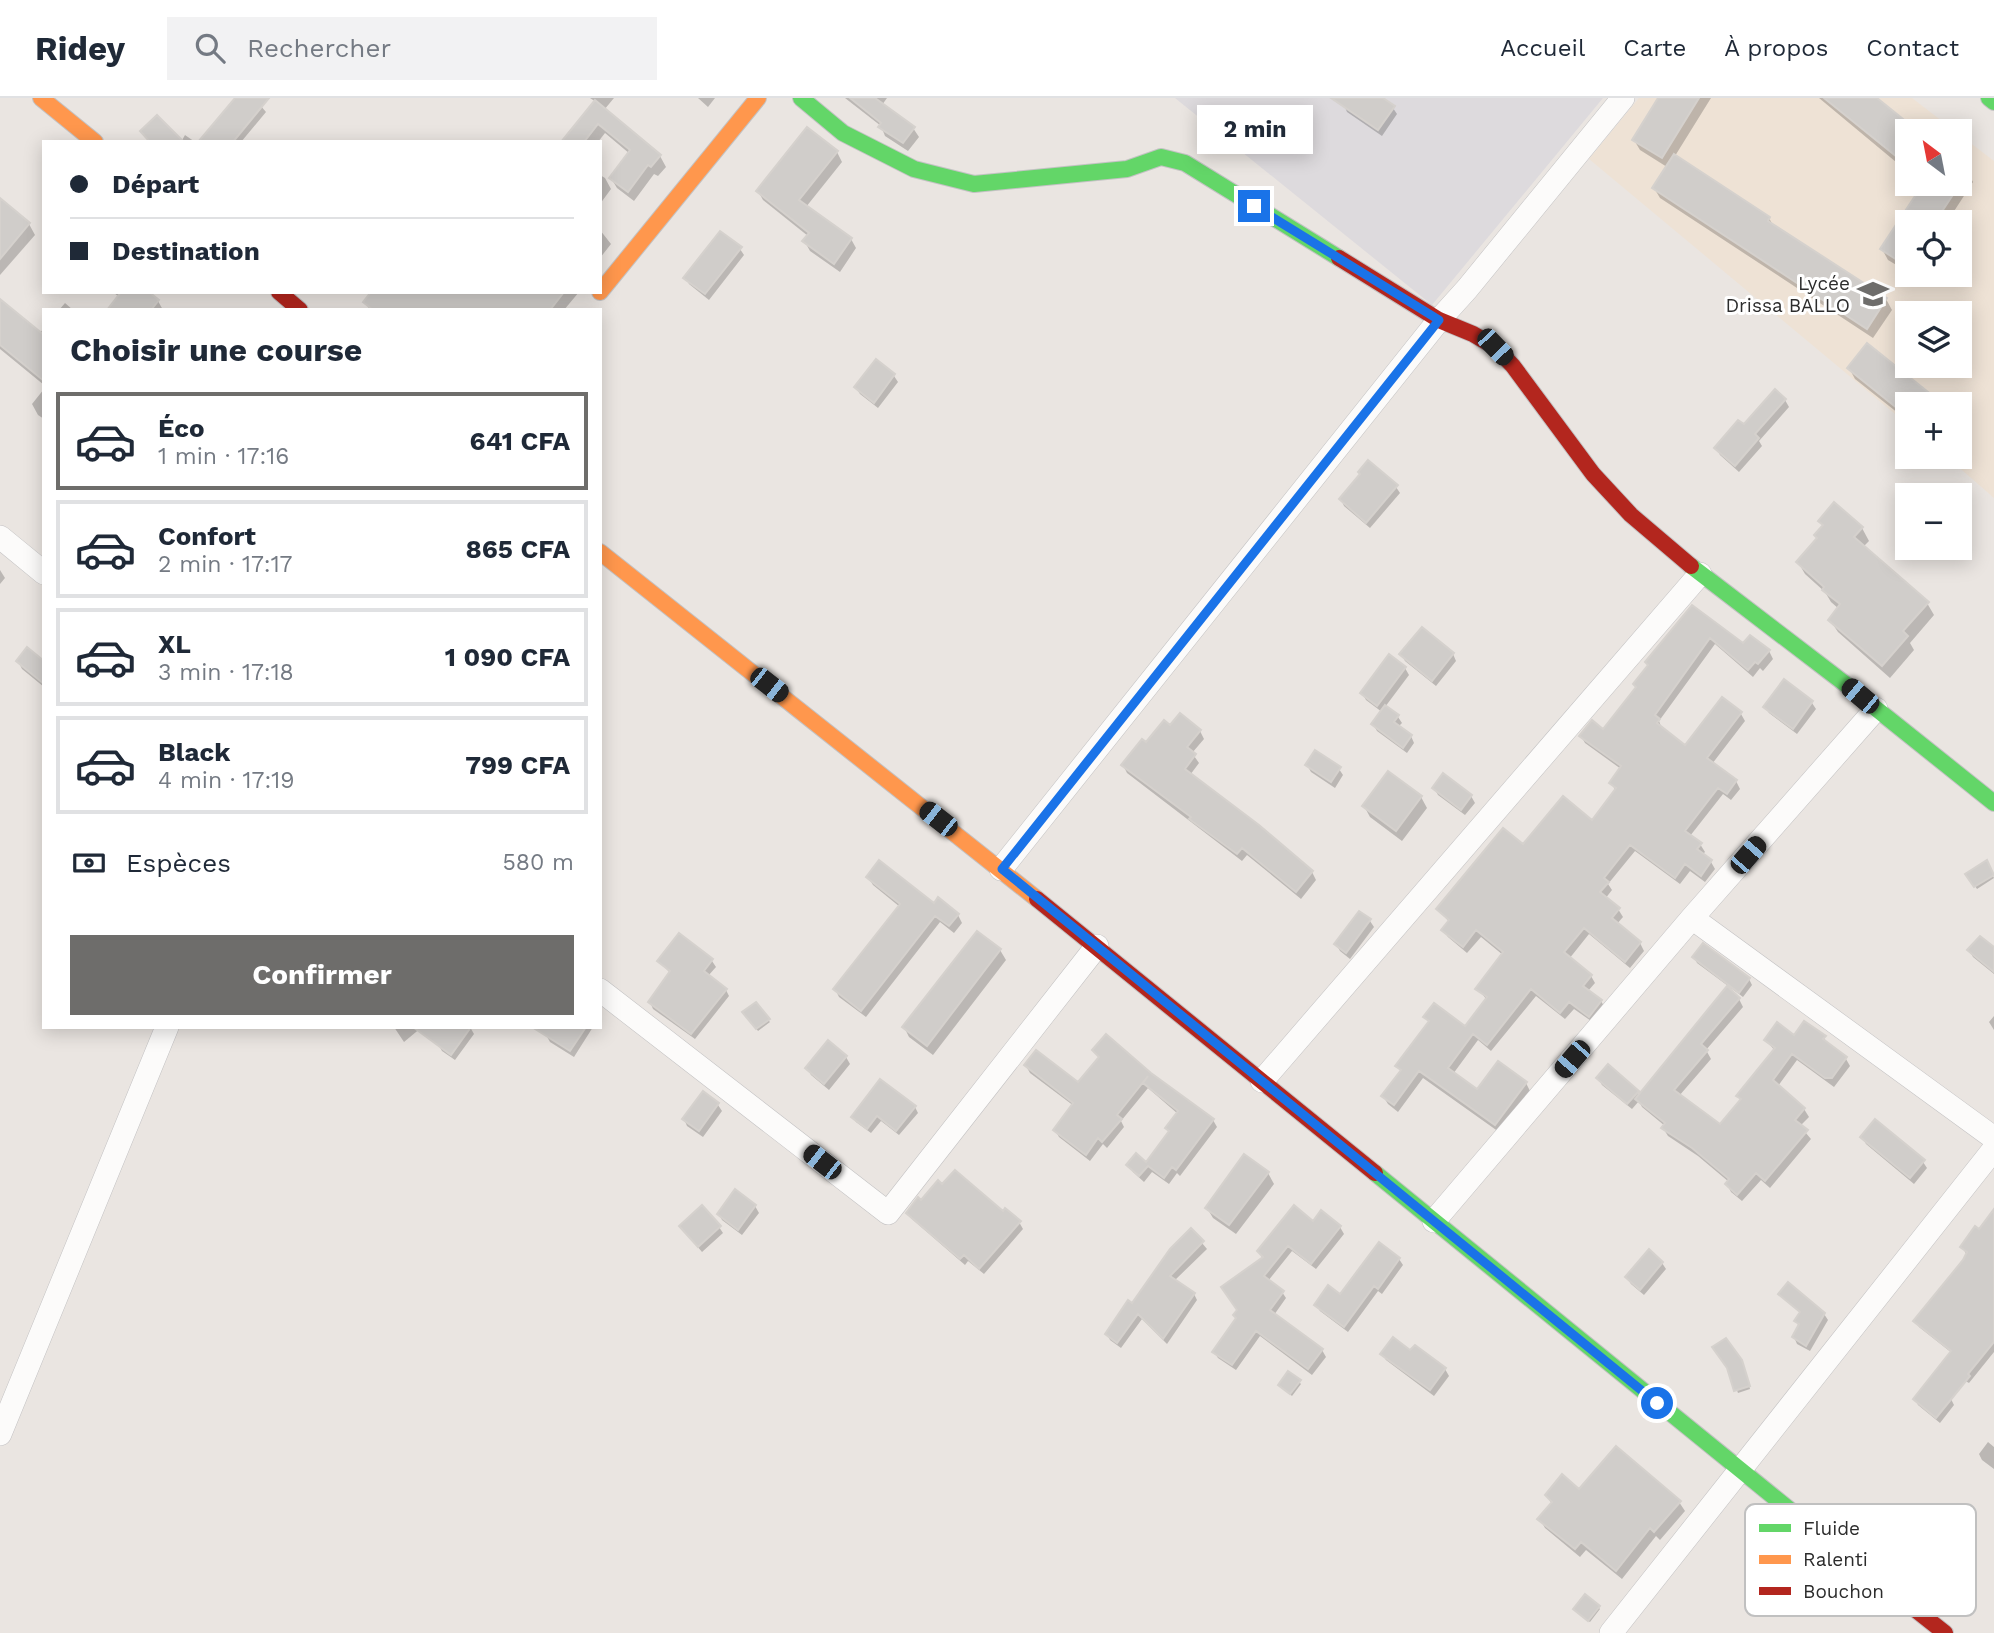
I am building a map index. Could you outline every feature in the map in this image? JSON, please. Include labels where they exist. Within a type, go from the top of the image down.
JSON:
[{"type":"street","points":[[41,98],[92,140]]},
{"type":"street","points":[[602,290],[758,98]]},
{"type":"street","points":[[801,98],[844,133],[914,169],[974,184],[1127,169],[1161,157],[1185,163],[1439,320],[1473,334],[1495,347],[1513,366],[1542,408],[1608,490],[1631,515],[1700,574],[1877,709],[1994,803]]},
{"type":"street","points":[[1002,869],[1439,320],[1476,279],[1623,98]]},
{"type":"street","points":[[1989,98],[1994,102]]},
{"type":"street","points":[[281,294],[298,308]]},
{"type":"street","points":[[0,537],[42,571]]},
{"type":"street","points":[[602,554],[1002,869],[1783,1504]]},
{"type":"street","points":[[1262,1081],[1700,574]]},
{"type":"street","points":[[1434,1221],[1692,918],[1877,709]]},
{"type":"street","points":[[1692,918],[1994,1138]]},
{"type":"street","points":[[602,992],[888,1213],[1097,946]]},
{"type":"street","points":[[0,1434],[166,1029]]},
{"type":"street","points":[[1611,1633],[1994,1149]]},
{"type":"street","points":[[1924,1616],[1945,1633]]},
{"type":"shaded area","points":[[1175,98],[1603,98],[1432,305]]},
{"type":"shaded area","name":"Lycée Drissa BALLO","points":[[1639,98],[1912,98],[1939,119],[1895,119],[1895,196],[1972,196],[1972,144],[1994,161],[1994,498],[1961,469],[1972,469],[1972,392],[1895,392],[1895,414],[1589,159]]},
{"type":"building","points":[[235,98],[269,98],[235,140],[200,140]]},
{"type":"building","points":[[850,98],[875,98],[915,127],[903,143],[878,127],[881,123]]},
{"type":"building","points":[[1331,98],[1383,98],[1395,106],[1378,130]]},
{"type":"building","points":[[1658,98],[1699,98],[1662,158],[1632,140]]},
{"type":"building","points":[[1824,98],[1877,98],[1903,119],[1895,119],[1895,155]]},
{"type":"building","points":[[595,100],[661,155],[651,167],[648,165],[628,192],[609,178],[630,150],[598,124],[586,140],[563,140]]},
{"type":"building","points":[[157,115],[182,140],[148,140],[140,131]]},
{"type":"building","points":[[807,127],[838,151],[799,200],[852,238],[834,264],[802,241],[809,233],[756,191]]},
{"type":"building","points":[[1674,154],[1770,217],[1768,221],[1887,298],[1867,329],[1652,188]]},
{"type":"building","points":[[1915,196],[1952,196],[1943,210],[1906,210]]},
{"type":"building","points":[[0,198],[30,223],[0,259]]},
{"type":"building","points":[[1895,226],[1895,259],[1880,249]]},
{"type":"building","points":[[720,231],[742,247],[705,294],[683,278]]},
{"type":"building","points":[[119,294],[152,294],[159,300],[153,308],[109,308]]},
{"type":"building","points":[[369,294],[562,294],[552,308],[370,308],[363,302]]},
{"type":"building","points":[[0,299],[42,333],[42,379],[0,345]]},
{"type":"building","points":[[1867,343],[1895,365],[1895,378],[1911,378],[1928,392],[1895,392],[1895,407],[1847,368]]},
{"type":"building","points":[[876,359],[895,374],[874,403],[854,387]]},
{"type":"building","points":[[1775,389],[1786,399],[1755,434],[1759,438],[1735,466],[1714,448],[1738,420],[1744,424]]},
{"type":"building","points":[[1368,460],[1398,485],[1366,523],[1339,499]]},
{"type":"building","points":[[1834,502],[1863,527],[1854,537],[1929,602],[1903,631],[1908,636],[1882,666],[1828,620],[1840,604],[1822,590],[1824,587],[1796,562],[1817,538],[1814,535],[1823,525],[1818,521]]},
{"type":"building","points":[[1692,605],[1743,643],[1750,635],[1770,650],[1758,664],[1755,662],[1748,670],[1710,638],[1655,715],[1660,719],[1657,723],[1685,745],[1722,697],[1742,712],[1707,758],[1737,780],[1727,794],[1718,788],[1685,831],[1702,843],[1697,849],[1712,860],[1701,876],[1685,864],[1675,878],[1630,845],[1604,878],[1609,882],[1600,892],[1620,908],[1612,918],[1641,942],[1625,962],[1584,928],[1564,952],[1592,975],[1583,986],[1602,1000],[1589,1017],[1569,1002],[1560,1013],[1531,989],[1487,1045],[1473,1034],[1448,1068],[1477,1089],[1498,1061],[1527,1082],[1495,1125],[1419,1071],[1394,1105],[1381,1096],[1401,1070],[1395,1066],[1429,1021],[1423,1017],[1434,1003],[1465,1026],[1487,997],[1475,989],[1503,952],[1476,930],[1463,947],[1441,930],[1449,920],[1436,909],[1503,828],[1523,844],[1563,796],[1592,820],[1616,788],[1609,783],[1621,766],[1579,736],[1592,720],[1603,729],[1636,687],[1633,684],[1648,665],[1645,662]]},
{"type":"building","points":[[1422,627],[1454,653],[1432,681],[1399,654]]},
{"type":"building","points":[[27,647],[42,659],[42,682],[16,661]]},
{"type":"building","points":[[1389,654],[1406,667],[1377,706],[1360,693]]},
{"type":"building","points":[[1784,679],[1813,701],[1793,729],[1763,707]]},
{"type":"building","points":[[1385,705],[1399,715],[1394,722],[1412,735],[1403,748],[1371,724]]},
{"type":"building","points":[[1180,713],[1201,730],[1187,747],[1196,754],[1185,769],[1259,825],[1313,871],[1296,892],[1242,848],[1237,854],[1121,765],[1142,739],[1146,742],[1164,720],[1170,725]]},
{"type":"building","points":[[1315,750],[1341,767],[1331,782],[1305,765]]},
{"type":"building","points":[[1388,771],[1422,796],[1396,831],[1362,806]]},
{"type":"building","points":[[1443,773],[1472,795],[1461,810],[1432,788]]},
{"type":"building","points":[[879,860],[934,903],[938,897],[959,914],[949,926],[935,916],[861,1011],[833,989],[900,904],[866,877]]},
{"type":"building","points":[[1987,860],[1994,875],[1974,887],[1965,874]]},
{"type":"building","points":[[1359,911],[1371,919],[1346,953],[1334,944]]},
{"type":"building","points":[[977,931],[1001,949],[927,1046],[902,1027]]},
{"type":"building","points":[[679,933],[713,959],[704,971],[727,989],[691,1034],[648,1002],[670,971],[657,961]]},
{"type":"building","points":[[1980,936],[1994,947],[1994,972],[1967,950]]},
{"type":"building","points":[[1703,943],[1750,978],[1739,993],[1692,957]]},
{"type":"building","points":[[1727,986],[1740,998],[1701,1044],[1708,1050],[1674,1090],[1720,1124],[1741,1099],[1736,1096],[1775,1048],[1764,1040],[1777,1022],[1794,1035],[1804,1021],[1826,1036],[1823,1039],[1847,1057],[1832,1078],[1825,1078],[1792,1054],[1773,1080],[1805,1108],[1795,1120],[1808,1130],[1765,1181],[1756,1173],[1737,1195],[1725,1184],[1729,1179],[1692,1148],[1661,1128],[1665,1123],[1635,1099]]},
{"type":"building","points":[[756,1002],[770,1019],[756,1029],[742,1012]]},
{"type":"building","points":[[416,1029],[470,1029],[451,1055]]},
{"type":"building","points":[[535,1029],[585,1029],[570,1051]]},
{"type":"building","points":[[1106,1034],[1151,1073],[1214,1119],[1176,1170],[1172,1167],[1164,1178],[1148,1166],[1139,1176],[1126,1165],[1136,1153],[1146,1162],[1169,1131],[1165,1128],[1178,1111],[1143,1083],[1148,1076],[1117,1115],[1122,1119],[1102,1142],[1098,1138],[1086,1155],[1053,1130],[1073,1103],[1024,1065],[1036,1050],[1078,1082],[1099,1057],[1092,1050]]},
{"type":"building","points":[[828,1040],[847,1056],[824,1084],[805,1068]]},
{"type":"building","points":[[1608,1064],[1639,1091],[1627,1104],[1596,1078]]},
{"type":"building","points":[[880,1079],[916,1106],[896,1131],[877,1116],[867,1129],[851,1117]]},
{"type":"building","points":[[703,1091],[719,1103],[699,1131],[682,1119]]},
{"type":"building","points":[[1875,1119],[1925,1160],[1910,1178],[1860,1137]]},
{"type":"building","points":[[1244,1154],[1269,1172],[1229,1225],[1205,1208]]},
{"type":"building","points":[[955,1170],[1003,1211],[1005,1208],[1021,1221],[979,1269],[964,1255],[960,1259],[906,1213],[918,1197],[921,1200],[938,1180],[942,1184]]},
{"type":"building","points":[[735,1189],[756,1205],[738,1230],[717,1214]]},
{"type":"building","points":[[702,1205],[721,1226],[698,1247],[679,1226]]},
{"type":"building","points":[[1294,1205],[1313,1221],[1321,1210],[1341,1226],[1311,1264],[1288,1246],[1264,1276],[1284,1291],[1270,1310],[1323,1349],[1308,1369],[1256,1331],[1232,1365],[1212,1352],[1236,1318],[1233,1315],[1237,1310],[1221,1287],[1263,1257],[1257,1251]]},
{"type":"building","points":[[1994,1209],[1994,1342],[1936,1418],[1913,1399],[1951,1351],[1913,1321],[1963,1260],[1967,1252],[1960,1247],[1975,1226],[1979,1229]]},
{"type":"building","points":[[1191,1228],[1204,1241],[1170,1276],[1195,1293],[1163,1339],[1138,1314],[1117,1343],[1105,1334],[1128,1300],[1132,1303],[1170,1249]]},
{"type":"building","points":[[1379,1242],[1400,1258],[1378,1289],[1374,1286],[1344,1327],[1314,1305],[1328,1285],[1340,1294]]},
{"type":"building","points":[[1649,1249],[1663,1262],[1640,1290],[1625,1277]]},
{"type":"building","points":[[1788,1282],[1825,1313],[1806,1346],[1792,1337],[1799,1324],[1794,1321],[1800,1312],[1778,1294]]},
{"type":"building","points":[[1393,1337],[1410,1350],[1415,1345],[1446,1368],[1430,1390],[1380,1354]]},
{"type":"building","points":[[1726,1338],[1742,1360],[1750,1386],[1734,1391],[1727,1368],[1712,1347]]},
{"type":"building","points":[[1288,1371],[1301,1380],[1290,1394],[1278,1385]]},
{"type":"building","points":[[1616,1446],[1681,1501],[1654,1532],[1650,1528],[1616,1571],[1581,1542],[1575,1549],[1537,1519],[1552,1502],[1545,1495],[1562,1474],[1579,1489]]},
{"type":"building","points":[[1585,1594],[1600,1606],[1588,1621],[1573,1609]]},
{"type":"traffic: fast","points":[[801,98],[843,133],[914,169],[974,184],[1127,169],[1161,157],[1185,163],[1339,258]]},
{"type":"traffic: fast","points":[[1989,98],[1994,102]]},
{"type":"traffic: fast","points":[[1691,566],[1844,683],[1994,803]]},
{"type":"traffic: fast","points":[[1375,1173],[1783,1504]]},
{"type":"traffic: slow","points":[[41,98],[93,140]]},
{"type":"traffic: slow","points":[[602,290],[758,98]]},
{"type":"traffic: slow","points":[[602,554],[1037,899]]},
{"type":"traffic: jam","points":[[1339,258],[1439,320],[1473,334],[1495,347],[1513,366],[1593,474],[1631,515],[1691,566]]},
{"type":"traffic: jam","points":[[281,294],[298,308]]},
{"type":"traffic: jam","points":[[1037,899],[1375,1173]]},
{"type":"traffic: jam","points":[[1924,1616],[1945,1633]]},
{"type":"place","name":"Lycée Drissa BALLO","points":[[1873,294]]},
{"type":"route","points":[[1254,206],[1439,320],[1002,869],[1657,1403]]}]
